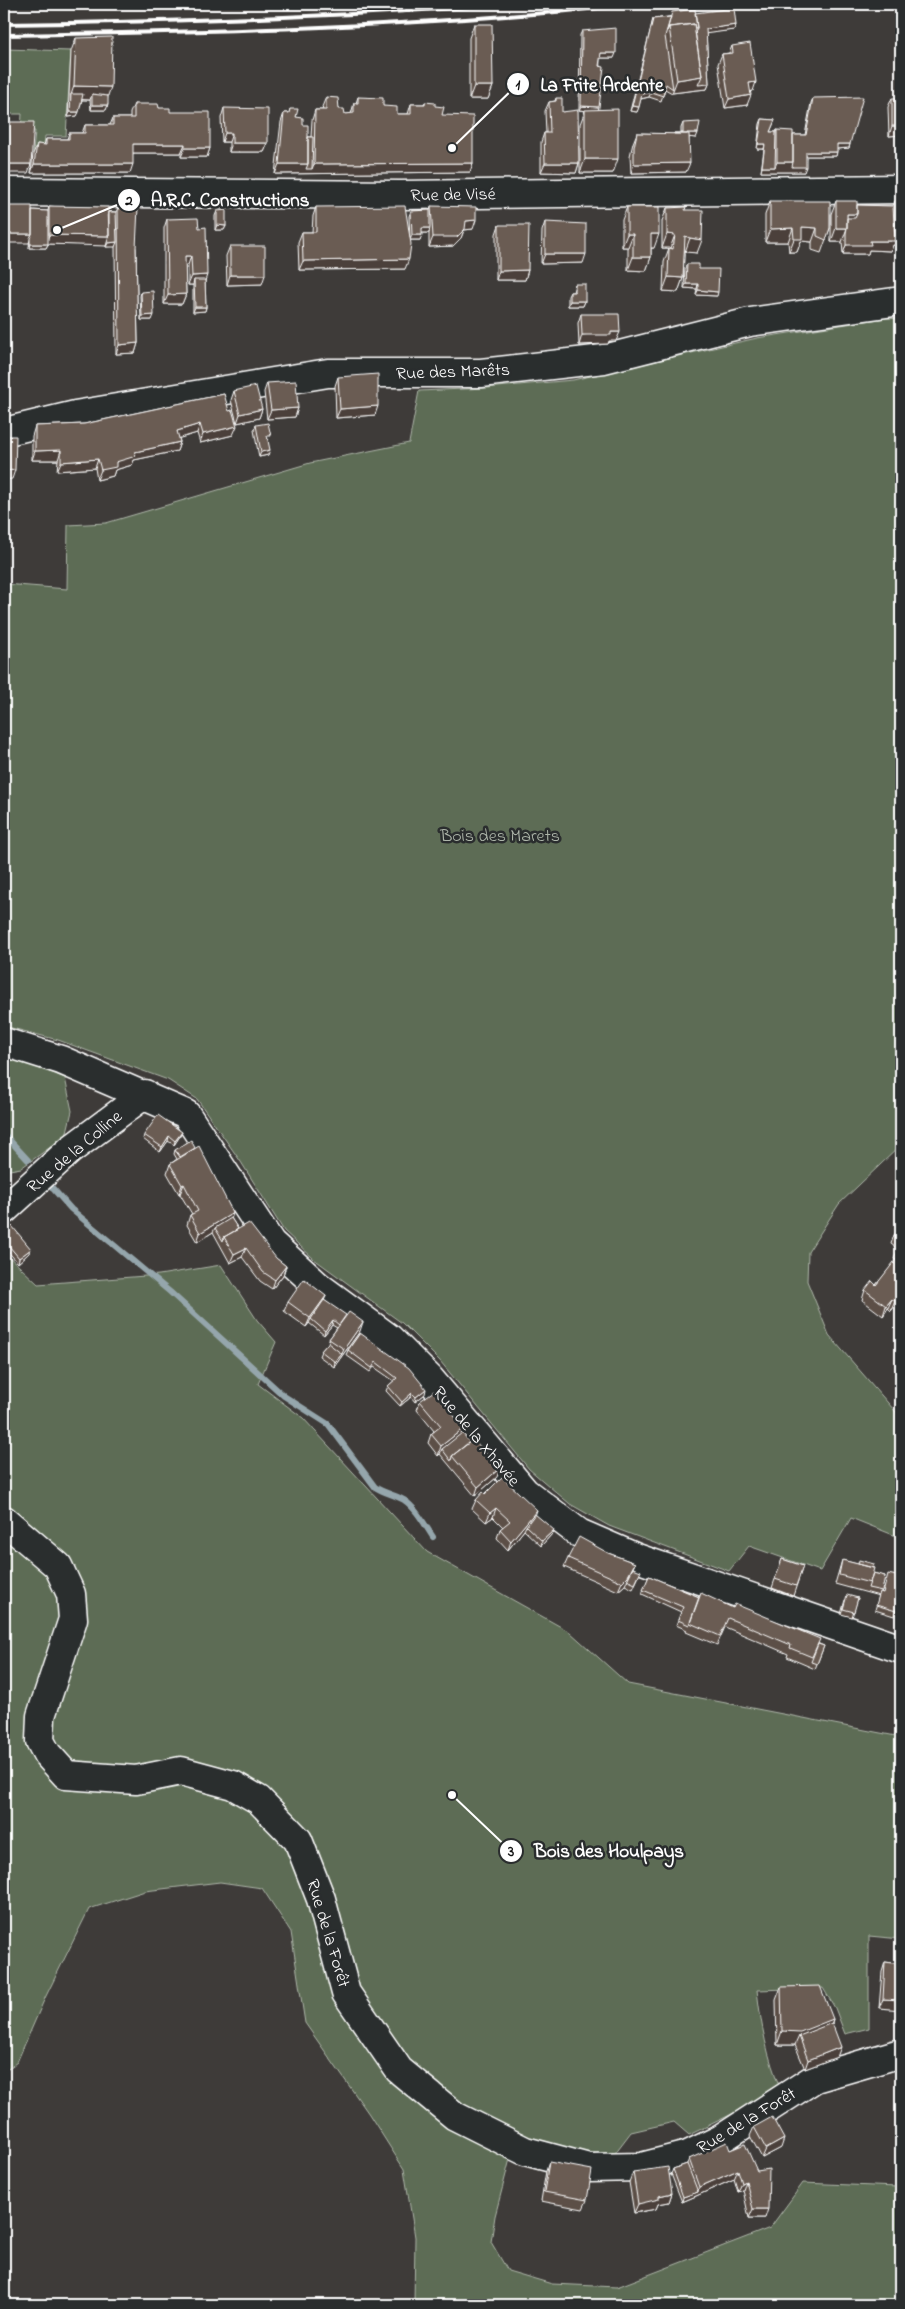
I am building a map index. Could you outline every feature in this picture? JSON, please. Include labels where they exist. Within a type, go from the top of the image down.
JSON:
[{"type":"street","name":"Rue de Visé","points":[[4,192],[401,195],[901,189]]},
{"type":"street","name":"Rue des Marêts","points":[[4,432],[75,416],[328,373],[481,373],[604,359],[750,322],[901,301]]},
{"type":"street","name":"Rue de la Xhavée","points":[[4,1042],[61,1060],[145,1094],[186,1114],[271,1243],[318,1286],[389,1338],[430,1378],[524,1492],[579,1533],[637,1558],[901,1649]]},
{"type":"street","name":"Rue de la Colline","points":[[4,1210],[70,1150],[145,1094]]},
{"type":"street","name":"Rue de la Forêt","points":[[4,1520],[58,1566],[71,1594],[73,1620],[41,1716],[40,1741],[48,1754],[66,1775],[136,1780],[181,1771],[234,1785],[259,1800],[298,1840],[321,1899],[346,1993],[399,2070],[455,2116],[525,2151],[589,2168],[641,2167],[688,2155],[704,2147],[815,2078],[901,2053]]},
{"type":"green space","points":[[4,49],[71,51],[66,136],[45,136],[43,154],[33,154],[35,131],[21,132],[22,114],[4,114]]},
{"type":"green space","name":"Bois des Marets","points":[[886,318],[901,319],[901,1145],[839,1204],[808,1252],[807,1281],[829,1335],[901,1418],[901,1538],[851,1518],[820,1571],[749,1546],[729,1571],[609,1526],[570,1504],[529,1469],[440,1361],[402,1323],[314,1259],[284,1231],[241,1162],[197,1099],[168,1080],[58,1040],[4,1026],[4,584],[67,589],[68,525],[106,523],[310,463],[409,443],[419,391],[487,388],[573,380],[757,338]]},
{"type":"green space","points":[[4,1054],[65,1078],[72,1111],[66,1136],[21,1168],[4,1171]]},
{"type":"green space","points":[[4,1252],[38,1284],[159,1275],[221,1265],[257,1320],[276,1342],[258,1384],[303,1418],[427,1552],[570,1632],[628,1684],[901,1737],[901,1939],[869,1936],[869,2028],[845,2034],[835,2008],[823,1988],[757,1990],[765,2041],[781,2090],[689,2135],[674,2122],[631,2132],[615,2153],[565,2153],[515,2140],[495,2216],[491,2242],[508,2271],[552,2284],[617,2287],[770,2228],[803,2183],[897,2187],[901,2232],[901,2305],[414,2305],[415,2237],[404,2169],[369,2114],[305,2023],[291,1932],[262,1888],[220,1882],[145,1891],[89,1909],[45,1998],[17,2062],[4,2072]]},
{"type":"building","points":[[734,8],[736,25],[706,29],[709,84],[698,85],[702,76],[695,32],[697,28],[695,13]]},
{"type":"building","points":[[695,9],[697,28],[695,28],[694,24],[669,27],[667,31],[672,12]]},
{"type":"building","points":[[671,17],[665,36],[673,89],[666,84],[663,96],[651,92],[642,94],[639,107],[632,106],[653,19]]},
{"type":"building","points":[[474,24],[492,24],[493,86],[474,86]]},
{"type":"building","points":[[694,24],[702,76],[677,80],[669,27]]},
{"type":"building","points":[[616,28],[616,53],[601,53],[599,66],[604,67],[599,107],[581,106],[582,31]]},
{"type":"building","points":[[112,37],[111,87],[74,86],[76,38]]},
{"type":"building","points":[[750,43],[756,82],[749,83],[751,95],[729,99],[722,54],[733,53],[732,46]]},
{"type":"building","points":[[71,94],[83,94],[79,112],[70,112]]},
{"type":"building","points":[[92,94],[108,96],[108,105],[92,105]]},
{"type":"building","points":[[326,97],[338,98],[339,109],[344,109],[345,114],[354,113],[354,103],[358,103],[358,97],[383,98],[383,106],[397,107],[397,114],[411,114],[411,104],[425,104],[425,102],[435,103],[435,106],[444,107],[442,115],[473,116],[473,163],[314,164],[315,110],[326,110]]},
{"type":"building","points":[[863,97],[850,144],[837,144],[837,152],[806,152],[806,167],[792,167],[793,135],[806,135],[813,98]]},
{"type":"building","points":[[556,98],[562,98],[562,112],[578,110],[579,163],[545,163],[544,133],[550,133],[549,102],[556,101]]},
{"type":"building","points":[[892,98],[901,98],[901,126],[892,126]]},
{"type":"building","points":[[134,104],[158,104],[159,108],[170,108],[170,112],[210,112],[210,148],[185,148],[185,144],[133,144],[133,164],[34,164],[37,144],[46,145],[46,139],[69,139],[69,133],[85,133],[85,125],[113,125],[113,118],[134,118]]},
{"type":"building","points":[[4,105],[7,105],[6,122],[34,122],[31,164],[4,164]]},
{"type":"building","points":[[224,108],[268,109],[268,143],[232,143],[232,133],[225,133]]},
{"type":"building","points":[[290,109],[298,109],[296,117],[303,118],[303,125],[308,125],[308,164],[279,164],[284,113],[289,113]]},
{"type":"building","points":[[618,109],[618,159],[585,159],[585,110]]},
{"type":"building","points":[[762,119],[775,120],[770,132],[776,132],[775,167],[762,167],[765,144],[758,144]]},
{"type":"building","points":[[700,122],[698,133],[674,134],[683,133],[683,123]]},
{"type":"building","points":[[777,130],[793,131],[793,162],[777,162]]},
{"type":"building","points":[[637,133],[689,134],[690,163],[634,164],[634,147]]},
{"type":"building","points":[[308,137],[313,137],[312,169],[306,169],[308,164]]},
{"type":"building","points":[[770,201],[830,201],[830,228],[826,240],[817,236],[817,228],[802,227],[802,239],[794,239],[793,228],[770,229]]},
{"type":"building","points":[[836,201],[857,201],[857,214],[847,214],[847,228],[836,228]]},
{"type":"building","points":[[895,201],[901,201],[901,231],[895,231]]},
{"type":"building","points":[[857,205],[893,206],[895,241],[870,241],[871,245],[846,245],[847,218],[855,218]]},
{"type":"building","points":[[4,206],[32,206],[32,234],[4,234]]},
{"type":"building","points":[[49,206],[108,207],[109,236],[49,235]]},
{"type":"building","points":[[405,206],[411,244],[409,259],[303,261],[302,232],[316,232],[316,207]]},
{"type":"building","points":[[431,206],[476,207],[476,220],[466,221],[465,229],[457,237],[433,237]]},
{"type":"building","points":[[138,207],[136,248],[138,343],[119,345],[118,208]]},
{"type":"building","points":[[627,207],[659,207],[659,234],[651,234],[651,257],[633,257],[633,234],[627,234]]},
{"type":"building","points":[[686,207],[685,210],[703,210],[702,240],[685,236],[683,278],[668,277],[669,248],[673,249],[675,235],[667,234],[667,208]]},
{"type":"building","points":[[32,210],[48,211],[48,244],[30,244]]},
{"type":"building","points":[[226,210],[226,226],[217,225],[217,211]]},
{"type":"building","points":[[430,210],[430,228],[422,228],[422,235],[412,235],[411,211]]},
{"type":"building","points":[[109,212],[116,212],[117,242],[108,243]]},
{"type":"building","points":[[198,218],[199,228],[206,227],[207,275],[192,276],[191,256],[185,256],[186,294],[168,295],[167,219]]},
{"type":"building","points":[[545,222],[586,224],[586,254],[545,254]]},
{"type":"building","points":[[499,225],[529,225],[528,270],[499,271]]},
{"type":"building","points":[[230,246],[265,246],[265,275],[230,275]]},
{"type":"building","points":[[687,264],[699,264],[699,269],[719,269],[718,292],[698,290],[698,284],[686,284]]},
{"type":"building","points":[[194,280],[205,280],[206,307],[195,307]]},
{"type":"building","points":[[575,284],[585,284],[585,301],[570,301],[570,292],[575,292]]},
{"type":"building","points":[[153,291],[154,315],[142,316],[141,292]]},
{"type":"building","points":[[581,314],[619,314],[620,332],[611,332],[611,335],[582,335]]},
{"type":"building","points":[[378,374],[378,406],[340,409],[338,377]]},
{"type":"building","points":[[296,381],[298,408],[271,410],[267,383]]},
{"type":"building","points":[[256,386],[262,409],[240,414],[234,391]]},
{"type":"building","points":[[224,394],[229,411],[232,410],[237,426],[203,434],[200,424],[177,431],[180,442],[135,452],[136,456],[116,462],[116,467],[101,470],[98,459],[61,462],[61,450],[35,451],[35,426],[84,424]]},
{"type":"building","points":[[268,423],[271,436],[267,436],[270,450],[261,452],[256,425]]},
{"type":"building","points":[[4,436],[16,436],[15,470],[4,471]]},
{"type":"building","points":[[158,1115],[182,1132],[175,1141],[169,1136],[162,1147],[144,1135]]},
{"type":"building","points":[[191,1140],[195,1148],[180,1157],[175,1150]]},
{"type":"building","points":[[199,1146],[233,1213],[200,1233],[190,1215],[198,1211],[184,1184],[182,1185],[170,1164]]},
{"type":"building","points":[[231,1218],[238,1229],[224,1237],[223,1241],[215,1228]]},
{"type":"building","points":[[249,1223],[276,1258],[286,1266],[275,1280],[263,1272],[246,1248],[234,1254],[224,1237]]},
{"type":"building","points":[[12,1226],[31,1249],[19,1258],[4,1240],[4,1233]]},
{"type":"building","points":[[901,1229],[901,1240],[894,1235]]},
{"type":"building","points":[[901,1245],[901,1253],[897,1250]]},
{"type":"building","points":[[901,1253],[901,1293],[895,1301],[892,1299],[886,1306],[865,1290],[872,1281],[876,1285]]},
{"type":"building","points":[[304,1279],[326,1296],[310,1318],[288,1302]]},
{"type":"building","points":[[324,1300],[346,1315],[339,1325],[333,1320],[325,1331],[311,1319]]},
{"type":"building","points":[[349,1312],[363,1322],[344,1349],[329,1339]]},
{"type":"building","points":[[360,1333],[409,1368],[426,1389],[416,1397],[412,1393],[402,1402],[388,1386],[397,1378],[376,1362],[372,1368],[348,1350]]},
{"type":"building","points":[[328,1343],[342,1354],[335,1362],[321,1351]]},
{"type":"building","points":[[434,1391],[464,1428],[441,1446],[431,1434],[441,1426],[420,1401]]},
{"type":"building","points":[[462,1433],[470,1442],[452,1456],[451,1461],[442,1449]]},
{"type":"building","points":[[473,1439],[500,1468],[478,1487],[452,1456]]},
{"type":"building","points":[[502,1477],[537,1510],[511,1541],[500,1529],[510,1521],[496,1508],[490,1513],[476,1500]]},
{"type":"building","points":[[535,1514],[554,1530],[542,1541],[526,1526]]},
{"type":"building","points":[[579,1537],[608,1553],[635,1563],[628,1576],[622,1582],[568,1558]]},
{"type":"building","points":[[782,1559],[803,1566],[796,1586],[775,1579]]},
{"type":"building","points":[[842,1560],[874,1568],[870,1583],[839,1575]]},
{"type":"building","points":[[859,1560],[874,1564],[873,1568],[858,1564]]},
{"type":"building","points":[[633,1568],[641,1571],[635,1584],[627,1580]]},
{"type":"building","points":[[873,1573],[885,1576],[882,1591],[868,1588]]},
{"type":"building","points":[[888,1574],[901,1577],[901,1593],[896,1611],[876,1605],[880,1592],[883,1593]]},
{"type":"building","points":[[649,1576],[699,1597],[689,1625],[678,1620],[683,1607],[643,1590]]},
{"type":"building","points":[[701,1593],[733,1608],[735,1604],[820,1639],[812,1657],[790,1648],[791,1645],[728,1618],[720,1636],[690,1623]]},
{"type":"building","points":[[847,1595],[858,1598],[854,1612],[843,1609]]},
{"type":"building","points":[[818,1644],[824,1646],[817,1664],[811,1662]]},
{"type":"building","points":[[885,1962],[901,1964],[901,2000],[883,1999]]},
{"type":"building","points":[[820,1986],[833,2019],[800,2032],[782,2031],[781,1987]]},
{"type":"building","points":[[832,2023],[841,2047],[808,2060],[799,2036]]},
{"type":"building","points":[[772,2117],[784,2139],[766,2149],[754,2127]]},
{"type":"building","points":[[727,2142],[730,2150],[745,2144],[757,2171],[769,2169],[768,2209],[753,2209],[746,2181],[742,2183],[738,2170],[699,2187],[689,2159]]},
{"type":"building","points":[[549,2162],[592,2170],[587,2200],[544,2192]]},
{"type":"building","points":[[687,2164],[698,2192],[683,2197],[673,2169]]},
{"type":"building","points":[[668,2167],[672,2193],[659,2196],[659,2199],[638,2204],[633,2172]]},
{"type":"waterway","points":[[4,1134],[28,1160]]},
{"type":"waterway","points":[[48,1183],[71,1209],[170,1292],[284,1396],[328,1424],[375,1487],[408,1503],[433,1537]]},
{"type":"railway","points":[[4,24],[258,18],[512,4]]},
{"type":"railway","points":[[4,35],[321,27],[479,18],[637,4]]},
{"type":"place","name":"La Frite Ardente","points":[[452,148]]},
{"type":"place","name":"A.R.C. Constructions","points":[[57,230]]},
{"type":"place","name":"Bois des Houlpays","points":[[452,1795]]}]
